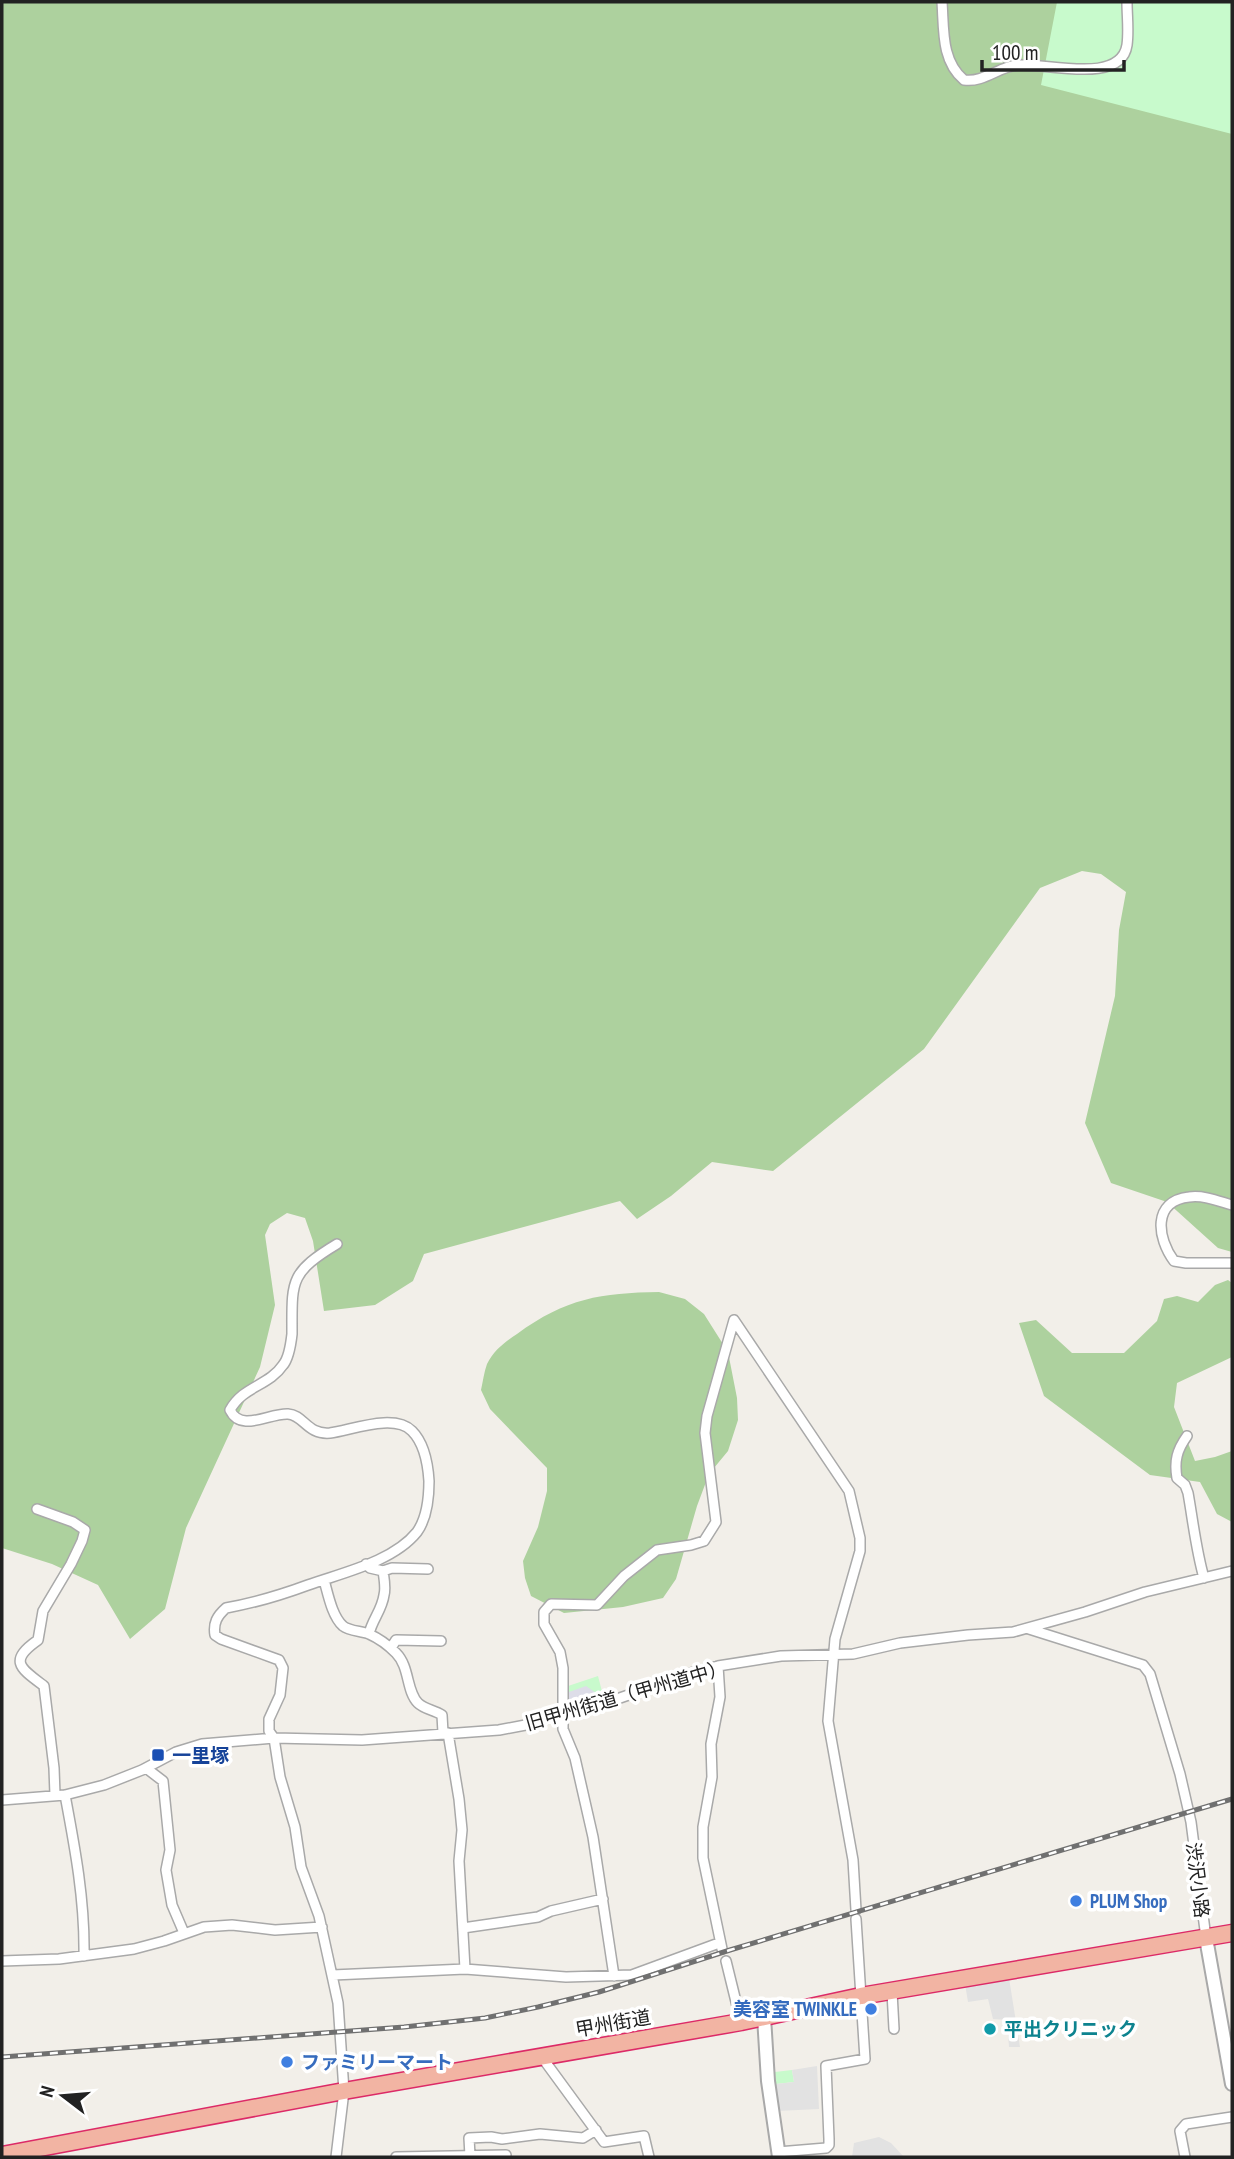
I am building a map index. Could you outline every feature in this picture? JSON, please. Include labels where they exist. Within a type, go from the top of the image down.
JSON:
[{"type":"highway","name":"甲州街道","points":[[2,2155],[344,2091],[741,2022],[861,1996],[1232,1933]]},
{"type":"street","points":[[942,2],[942,30],[950,62],[964,80],[973,81],[1016,65],[1106,68],[1120,61],[1127,47],[1127,2]]},
{"type":"street","points":[[1232,1205],[1205,1198],[1175,1200],[1167,1205],[1160,1223],[1167,1251],[1174,1261],[1232,1263]]},
{"type":"street","points":[[336,2157],[344,2091],[338,2003],[322,1927],[301,1867],[295,1827],[281,1777],[274,1738],[268,1731],[269,1719],[280,1695],[283,1668],[279,1660],[215,1635],[215,1623],[218,1615],[226,1608],[289,1592],[390,1553],[409,1540],[424,1518],[429,1484],[427,1462],[412,1430],[394,1423],[327,1433],[310,1430],[297,1417],[288,1414],[245,1422],[233,1417],[230,1410],[236,1399],[272,1377],[285,1364],[292,1340],[292,1293],[297,1276],[315,1257],[337,1244]]},
{"type":"street","points":[[614,1976],[593,1837],[580,1776],[563,1729],[563,1668],[560,1652],[544,1624],[544,1612],[551,1604],[597,1605],[624,1576],[657,1550],[704,1541],[716,1522],[705,1433],[707,1416],[734,1320],[849,1491],[860,1538],[860,1551],[832,1654],[828,1721],[853,1860],[865,2059],[826,2066],[829,2145],[826,2148],[779,2155],[768,2081],[764,2017]]},
{"type":"street","points":[[1187,1436],[1179,1447],[1175,1463],[1177,1478],[1185,1485],[1188,1493],[1198,1543],[1197,1553],[1204,1578]]},
{"type":"street","points":[[37,1509],[73,1522],[85,1530],[71,1564],[43,1611],[38,1640],[24,1650],[20,1660],[23,1671],[44,1686],[54,1768],[78,1862],[84,1915],[84,1956]]},
{"type":"street","points":[[366,1564],[370,1569],[383,1571],[392,1568],[428,1569]]},
{"type":"street","points":[[1027,1629],[1145,1592],[1232,1570]]},
{"type":"street","points":[[369,1634],[371,1623],[385,1594],[383,1571]]},
{"type":"street","points":[[324,1580],[335,1614],[344,1626],[369,1634],[391,1648],[406,1667],[415,1701],[442,1715],[459,1799],[462,1830],[459,1861],[465,1969]]},
{"type":"street","name":"旧甲州街道（甲州道中）","points":[[2,1800],[60,1795],[104,1785],[176,1752],[202,1744],[274,1738],[362,1740],[499,1730],[536,1723],[718,1666],[782,1656],[853,1654],[900,1643],[1027,1629],[1143,1665],[1150,1674],[1180,1774],[1187,1808]]},
{"type":"street","points":[[391,1648],[396,1640],[441,1641]]},
{"type":"street","points":[[333,1975],[465,1969],[566,1977],[632,1975],[721,1946],[703,1858],[703,1827],[712,1777],[710,1744],[720,1697],[718,1666]]},
{"type":"street","points":[[146,1768],[163,1781],[170,1850],[166,1870],[172,1905],[184,1933]]},
{"type":"street","name":"渋沢小路","points":[[1187,1808],[1206,1938]]},
{"type":"street","points":[[463,1928],[538,1917],[551,1911],[603,1899]]},
{"type":"street","points":[[2,1961],[59,1959],[146,1946],[204,1927],[232,1926],[275,1930],[322,1927]]},
{"type":"street","points":[[1206,1938],[1232,2084]]},
{"type":"street","points":[[726,1961],[741,2022]]},
{"type":"street","points":[[892,1992],[894,2029]]},
{"type":"street","points":[[544,2060],[604,2142],[644,2136],[649,2157]]},
{"type":"street","points":[[1185,2157],[1180,2131],[1186,2123],[1232,2117]]},
{"type":"street","points":[[470,2156],[469,2138],[502,2139],[540,2134],[583,2138],[596,2130]]},
{"type":"street","points":[[397,2157],[506,2155]]},
{"type":"green space","points":[[2,2],[1232,2],[1232,1252],[1218,1248],[1167,1202],[1111,1183],[1085,1123],[1115,996],[1119,930],[1126,892],[1101,874],[1082,871],[1040,888],[924,1049],[773,1171],[712,1162],[671,1196],[637,1219],[620,1201],[424,1254],[413,1281],[375,1305],[324,1311],[313,1241],[305,1218],[287,1213],[270,1224],[265,1235],[275,1305],[260,1367],[186,1528],[165,1609],[130,1639],[98,1585],[52,1564],[2,1548]]},
{"type":"green space","points":[[1057,2],[1232,2],[1232,134],[1041,85]]},
{"type":"green space","points":[[1228,1280],[1232,1283],[1232,1357],[1177,1383],[1174,1407],[1195,1461],[1232,1451],[1232,1522],[1217,1514],[1200,1482],[1150,1475],[1044,1396],[1019,1323],[1036,1320],[1072,1353],[1124,1353],[1157,1321],[1164,1299],[1177,1296],[1198,1302],[1215,1285]]},
{"type":"green space","points":[[659,1292],[685,1299],[704,1314],[728,1352],[737,1398],[738,1420],[728,1451],[709,1474],[676,1579],[663,1598],[623,1607],[564,1613],[531,1596],[523,1561],[538,1527],[547,1491],[547,1468],[490,1409],[481,1390],[486,1367],[493,1355],[508,1340],[568,1305],[602,1296]]},
{"type":"green space","points":[[598,1676],[604,1699],[566,1709],[565,1687]]},
{"type":"green space","points":[[792,2070],[794,2082],[776,2084],[775,2072]]},
{"type":"shaded area","points":[[586,1686],[599,1695],[601,1700],[564,1705],[569,1692]]},
{"type":"shaded area","points":[[1009,1978],[1020,2047],[1009,2047],[1007,2020],[993,2019],[988,1999],[968,2002],[965,1984]]},
{"type":"shaded area","points":[[817,2066],[819,2109],[777,2111],[776,2084],[794,2082],[792,2070]]},
{"type":"shaded area","points":[[879,2137],[891,2143],[904,2157],[852,2157],[854,2143]]},
{"type":"railway","points":[[2,2057],[404,2027],[485,2018],[538,2007],[599,1992],[1232,1799]]},
{"type":"place","name":"一里塚","points":[[158,1755]]},
{"type":"place","name":"PLUM Shop","points":[[1076,1901]]},
{"type":"place","name":"美容室 TWINKLE","points":[[871,2009]]},
{"type":"place","name":"平出クリニック","points":[[990,2029]]},
{"type":"place","name":"ファミリーマート","points":[[287,2062]]}]
